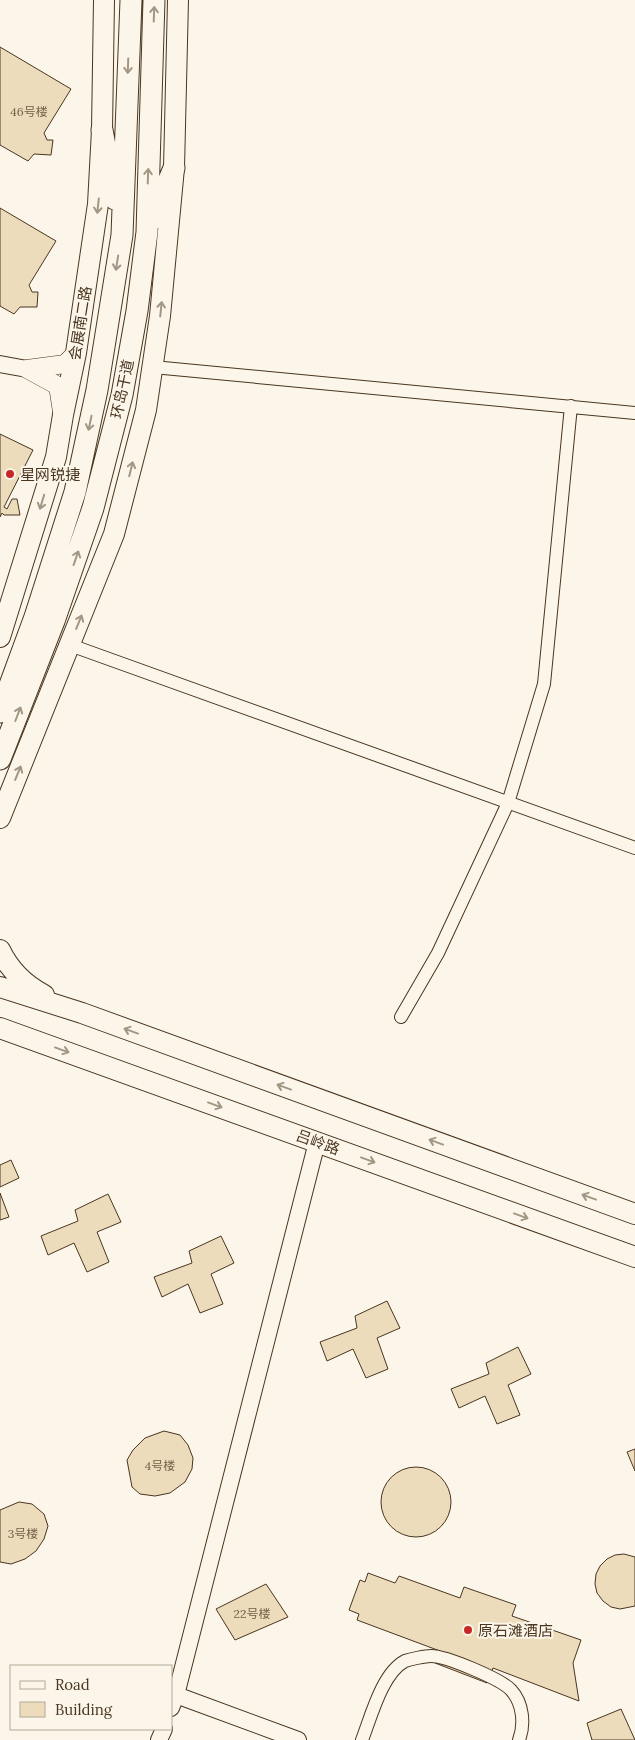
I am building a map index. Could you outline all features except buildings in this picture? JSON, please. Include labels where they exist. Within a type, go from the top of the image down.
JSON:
[{"type":"highway","name":"环岛干道","points":[[0,759],[44,619],[75,492],[97,390],[122,235],[130,0]]},
{"type":"highway","name":"环岛干道","points":[[0,712],[94,508],[122,395],[137,311],[147,232],[154,0]]},
{"type":"highway","points":[[102,130],[122,235]]},
{"type":"highway","points":[[147,232],[174,168]]},
{"type":"main road","name":"会展南二路","points":[[0,637],[56,457],[62,415],[76,353],[98,204],[102,130],[104,0]]},
{"type":"main road","points":[[0,818],[114,534],[146,410],[160,316],[174,168],[178,0]]},
{"type":"main road","points":[[26,370],[65,364],[76,353]]},
{"type":"main road","points":[[26,370],[58,386],[62,415]]},
{"type":"main road","points":[[0,950],[6,962],[18,976],[40,993],[82,1013]]},
{"type":"main road","points":[[0,986],[82,1013],[635,1214]]},
{"type":"main road","name":"吕岭路","points":[[0,1028],[635,1257]]},
{"type":"main road","points":[[0,1042],[36,1040]]},
{"type":"street","points":[[0,364],[26,370]]},
{"type":"street","points":[[153,367],[635,413]]},
{"type":"street","points":[[401,1016],[438,953],[508,803],[544,684],[571,406]]},
{"type":"street","points":[[70,645],[635,848]]},
{"type":"street","points":[[298,1740],[174,1702],[316,1142]]},
{"type":"street","points":[[362,1740],[387,1678],[405,1662],[431,1656],[457,1662],[491,1677],[511,1690],[522,1709],[522,1733],[519,1740]]},
{"type":"place","name":"星网锐捷","points":[[10,474]]},
{"type":"place","name":"原石滩酒店","points":[[468,1630]]}]
